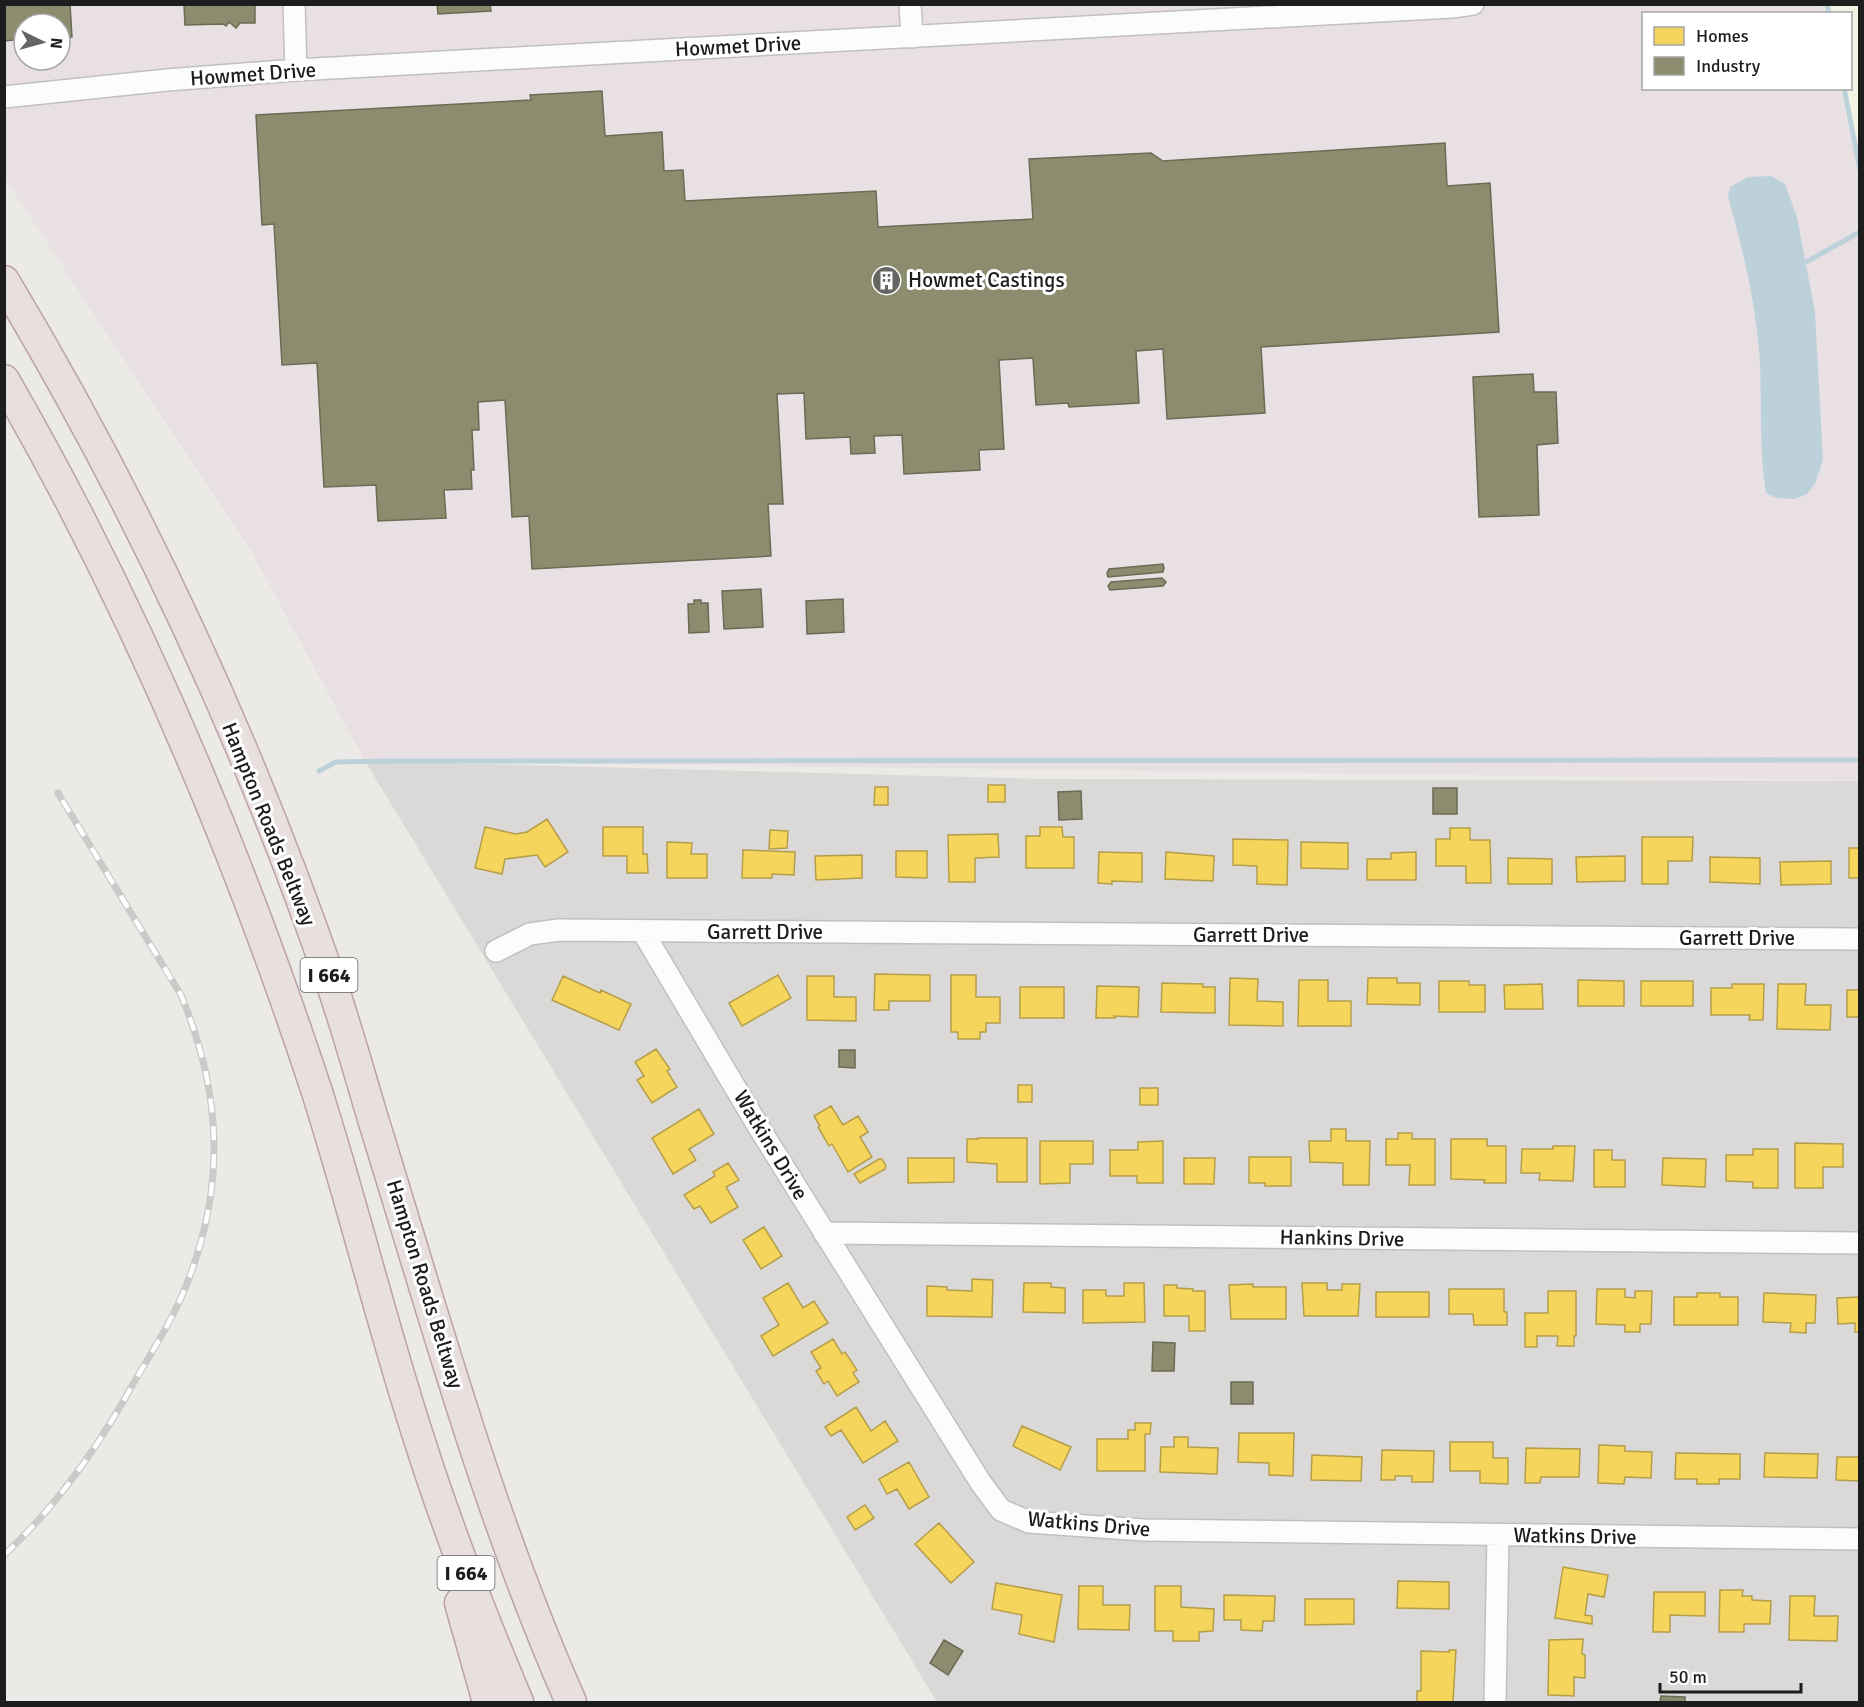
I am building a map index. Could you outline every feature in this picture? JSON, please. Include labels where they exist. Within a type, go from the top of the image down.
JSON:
[{"type":"highway","name":"Hampton Roads Beltway","points":[[4,281],[81,415],[161,574],[233,731],[267,815],[331,980],[489,1490],[544,1640],[571,1702]]},
{"type":"highway","name":"I 664","points":[[4,380],[111,581],[170,710],[249,900],[320,1104],[420,1443],[476,1602],[518,1702]]},
{"type":"highway","points":[[420,1443],[474,1657],[488,1702]]},
{"type":"street","points":[[294,4],[296,70]]},
{"type":"street","points":[[910,4],[912,37]]},
{"type":"street","name":"Howmet Drive","points":[[4,97],[167,80],[296,70],[1441,8],[1473,4]]},
{"type":"street","name":"Garrett Drive","points":[[496,951],[517,939],[544,931],[1860,939]]},
{"type":"street","name":"Watkins Drive","points":[[643,932],[824,1233],[981,1483],[1001,1510],[1029,1522],[1144,1530],[1860,1539]]},
{"type":"street","name":"Hankins Drive","points":[[824,1233],[1860,1243]]},
{"type":"street","points":[[1495,1702],[1498,1534]]},
{"type":"shaded area","points":[[4,5],[1821,5],[1823,12],[1642,12],[1642,90],[1840,90],[1860,179],[1859,780],[365,761],[251,551],[5,179]]},
{"type":"shaded area","points":[[1825,5],[1859,5],[1859,175],[1842,90],[1852,90],[1852,12],[1827,12]]},
{"type":"shaded area","points":[[365,761],[1045,779],[1859,781],[1859,1702],[937,1702]]},
{"type":"water","points":[[1771,176],[1785,184],[1797,217],[1815,312],[1823,460],[1815,484],[1807,494],[1795,499],[1776,498],[1766,493],[1762,458],[1757,330],[1747,273],[1728,197],[1730,187],[1748,177]]},
{"type":"building: Homes","points":[[988,785],[1005,785],[1005,802],[988,802]]},
{"type":"building: Homes","points":[[875,787],[888,787],[888,805],[874,805]]},
{"type":"building: Homes","points":[[547,819],[568,852],[545,867],[537,855],[505,859],[502,874],[475,868],[485,827],[516,834],[527,832]]},
{"type":"building: Homes","points":[[603,827],[643,827],[643,854],[647,854],[648,873],[627,873],[627,856],[603,856]]},
{"type":"building: Homes","points":[[1040,827],[1062,827],[1063,837],[1074,837],[1074,868],[1026,868],[1026,836],[1040,836]]},
{"type":"building: Homes","points":[[1450,828],[1470,828],[1470,840],[1490,840],[1491,883],[1466,883],[1466,866],[1436,866],[1436,839],[1450,839]]},
{"type":"building: Homes","points":[[770,830],[788,831],[787,848],[769,849]]},
{"type":"building: Homes","points":[[998,834],[999,857],[975,858],[975,882],[949,882],[948,835]]},
{"type":"building: Homes","points":[[1642,837],[1693,837],[1692,861],[1668,861],[1668,884],[1642,884]]},
{"type":"building: Homes","points":[[1233,839],[1288,840],[1287,885],[1257,884],[1257,866],[1233,865]]},
{"type":"building: Homes","points":[[667,842],[692,843],[691,854],[707,854],[707,878],[667,878]]},
{"type":"building: Homes","points":[[1301,842],[1348,843],[1348,869],[1301,868]]},
{"type":"building: Homes","points":[[1849,848],[1860,848],[1860,878],[1849,878]]},
{"type":"building: Homes","points":[[743,850],[795,852],[794,875],[772,874],[772,878],[742,878]]},
{"type":"building: Homes","points":[[896,851],[927,851],[927,878],[896,877]]},
{"type":"building: Homes","points":[[1099,852],[1142,853],[1142,882],[1098,883]]},
{"type":"building: Homes","points":[[1166,852],[1214,856],[1213,881],[1165,879]]},
{"type":"building: Homes","points":[[1416,852],[1416,880],[1367,880],[1367,859],[1391,859],[1391,853]]},
{"type":"building: Homes","points":[[862,855],[862,878],[816,880],[815,856]]},
{"type":"building: Homes","points":[[1625,856],[1625,881],[1577,882],[1576,857]]},
{"type":"building: Homes","points":[[1710,857],[1760,858],[1760,884],[1710,882]]},
{"type":"building: Homes","points":[[1508,858],[1552,859],[1552,884],[1508,884]]},
{"type":"building: Homes","points":[[1831,861],[1831,884],[1781,885],[1780,862]]},
{"type":"building: Homes","points":[[875,974],[930,975],[930,1001],[889,1001],[889,1010],[874,1010]]},
{"type":"building: Homes","points":[[778,975],[791,998],[742,1026],[729,1003]]},
{"type":"building: Homes","points":[[951,975],[976,975],[976,997],[1000,997],[1000,1023],[986,1023],[986,1032],[980,1032],[980,1039],[958,1039],[958,1032],[951,1032]]},
{"type":"building: Homes","points":[[563,976],[631,1004],[619,1030],[552,1000]]},
{"type":"building: Homes","points":[[807,976],[834,976],[834,997],[856,997],[856,1021],[807,1020]]},
{"type":"building: Homes","points":[[1230,978],[1258,979],[1257,1001],[1283,1002],[1283,1026],[1229,1025]]},
{"type":"building: Homes","points":[[1368,978],[1397,978],[1397,983],[1420,983],[1420,1005],[1367,1004]]},
{"type":"building: Homes","points":[[1299,980],[1328,980],[1328,1001],[1351,1001],[1351,1026],[1298,1026]]},
{"type":"building: Homes","points":[[1578,980],[1624,981],[1624,1006],[1578,1006]]},
{"type":"building: Homes","points":[[1439,981],[1469,981],[1469,985],[1485,985],[1485,1012],[1439,1012]]},
{"type":"building: Homes","points":[[1641,981],[1693,981],[1693,1006],[1641,1006]]},
{"type":"building: Homes","points":[[1162,983],[1203,984],[1203,987],[1215,987],[1215,1013],[1161,1012]]},
{"type":"building: Homes","points":[[1542,984],[1543,1009],[1505,1009],[1504,985]]},
{"type":"building: Homes","points":[[1732,984],[1764,984],[1763,1020],[1749,1020],[1750,1015],[1711,1015],[1711,988],[1732,988]]},
{"type":"building: Homes","points":[[1778,984],[1806,984],[1805,1005],[1831,1005],[1830,1030],[1777,1029]]},
{"type":"building: Homes","points":[[1097,986],[1139,987],[1138,1017],[1096,1018]]},
{"type":"building: Homes","points":[[1020,987],[1064,987],[1064,1018],[1020,1018]]},
{"type":"building: Homes","points":[[1847,990],[1860,990],[1860,1017],[1847,1017]]},
{"type":"building: Homes","points":[[656,1049],[670,1069],[667,1071],[677,1087],[652,1103],[637,1080],[644,1076],[635,1062]]},
{"type":"building: Homes","points":[[1018,1085],[1032,1085],[1032,1102],[1018,1102]]},
{"type":"building: Homes","points":[[1140,1088],[1158,1088],[1158,1105],[1140,1105]]},
{"type":"building: Homes","points":[[831,1106],[843,1125],[858,1116],[868,1132],[860,1137],[872,1157],[848,1172],[832,1144],[829,1146],[814,1116]]},
{"type":"building: Homes","points":[[699,1109],[714,1134],[689,1149],[696,1160],[673,1174],[652,1138]]},
{"type":"building: Homes","points":[[1331,1129],[1346,1129],[1346,1141],[1370,1141],[1369,1185],[1343,1185],[1343,1163],[1310,1162],[1309,1141],[1331,1141]]},
{"type":"building: Homes","points":[[1398,1133],[1412,1133],[1412,1139],[1435,1139],[1435,1185],[1409,1185],[1410,1165],[1386,1165],[1386,1139],[1398,1139]]},
{"type":"building: Homes","points":[[1027,1138],[1027,1182],[997,1182],[997,1164],[967,1162],[967,1139]]},
{"type":"building: Homes","points":[[1451,1139],[1487,1139],[1487,1146],[1506,1146],[1506,1183],[1451,1179]]},
{"type":"building: Homes","points":[[1040,1141],[1093,1141],[1093,1164],[1070,1164],[1070,1183],[1040,1184]]},
{"type":"building: Homes","points":[[1163,1141],[1163,1183],[1137,1183],[1137,1176],[1110,1176],[1110,1150],[1138,1150],[1138,1142]]},
{"type":"building: Homes","points":[[1795,1143],[1843,1144],[1843,1167],[1823,1167],[1823,1188],[1795,1188]]},
{"type":"building: Homes","points":[[1553,1146],[1575,1146],[1573,1181],[1539,1180],[1540,1173],[1521,1173],[1522,1149],[1553,1149]]},
{"type":"building: Homes","points":[[1753,1149],[1778,1149],[1778,1188],[1753,1188],[1753,1182],[1726,1181],[1726,1155],[1753,1155]]},
{"type":"building: Homes","points":[[1594,1150],[1612,1150],[1612,1160],[1625,1160],[1625,1187],[1594,1187]]},
{"type":"building: Homes","points":[[1249,1157],[1291,1157],[1291,1186],[1265,1186],[1265,1183],[1249,1183]]},
{"type":"building: Homes","points":[[908,1158],[954,1158],[954,1182],[908,1183]]},
{"type":"building: Homes","points":[[1184,1158],[1215,1158],[1214,1184],[1184,1184]]},
{"type":"building: Homes","points":[[1663,1158],[1706,1159],[1705,1187],[1662,1185]]},
{"type":"building: Homes","points":[[882,1159],[886,1166],[885,1169],[860,1183],[854,1174]]},
{"type":"building: Homes","points":[[728,1163],[739,1180],[726,1187],[738,1207],[711,1223],[700,1206],[694,1209],[684,1195],[715,1176],[713,1172]]},
{"type":"building: Homes","points":[[764,1227],[782,1256],[761,1269],[743,1240]]},
{"type":"building: Homes","points":[[972,1279],[993,1280],[992,1317],[927,1316],[927,1286],[972,1291]]},
{"type":"building: Homes","points":[[788,1283],[803,1308],[814,1301],[828,1323],[773,1356],[761,1336],[779,1325],[763,1298]]},
{"type":"building: Homes","points":[[1024,1283],[1051,1283],[1051,1287],[1065,1288],[1065,1313],[1023,1312]]},
{"type":"building: Homes","points":[[1124,1283],[1144,1283],[1145,1322],[1083,1323],[1083,1290],[1106,1290],[1106,1296],[1124,1296]]},
{"type":"building: Homes","points":[[1302,1283],[1327,1283],[1327,1290],[1342,1290],[1342,1284],[1360,1284],[1358,1316],[1304,1316]]},
{"type":"building: Homes","points":[[1253,1284],[1253,1287],[1286,1287],[1286,1319],[1231,1319],[1229,1285]]},
{"type":"building: Homes","points":[[1164,1285],[1177,1285],[1177,1288],[1205,1291],[1205,1331],[1189,1331],[1189,1316],[1164,1316]]},
{"type":"building: Homes","points":[[1449,1289],[1504,1289],[1504,1312],[1507,1312],[1507,1325],[1474,1325],[1473,1314],[1449,1314]]},
{"type":"building: Homes","points":[[1597,1289],[1625,1289],[1625,1297],[1635,1298],[1635,1291],[1652,1291],[1651,1324],[1640,1324],[1640,1332],[1625,1332],[1625,1325],[1596,1324]]},
{"type":"building: Homes","points":[[1548,1291],[1576,1291],[1574,1346],[1557,1346],[1558,1336],[1537,1336],[1537,1347],[1525,1347],[1525,1313],[1548,1313]]},
{"type":"building: Homes","points":[[1376,1292],[1429,1292],[1429,1317],[1376,1317]]},
{"type":"building: Homes","points":[[1697,1293],[1720,1293],[1720,1297],[1738,1297],[1738,1325],[1674,1325],[1674,1297],[1697,1297]]},
{"type":"building: Homes","points":[[1764,1293],[1816,1295],[1815,1323],[1806,1323],[1806,1333],[1790,1332],[1791,1323],[1763,1322]]},
{"type":"building: Homes","points":[[1860,1297],[1860,1332],[1855,1332],[1855,1323],[1838,1324],[1837,1298]]},
{"type":"building: Homes","points":[[833,1339],[842,1354],[845,1352],[857,1370],[853,1373],[859,1382],[837,1396],[828,1381],[824,1384],[816,1371],[821,1368],[811,1352]]},
{"type":"building: Homes","points":[[856,1407],[871,1431],[885,1421],[898,1441],[863,1463],[841,1430],[831,1436],[825,1427]]},
{"type":"building: Homes","points":[[1135,1423],[1151,1423],[1150,1434],[1145,1434],[1145,1471],[1097,1471],[1097,1439],[1128,1439],[1128,1430],[1135,1430]]},
{"type":"building: Homes","points":[[1022,1426],[1071,1447],[1060,1470],[1013,1446]]},
{"type":"building: Homes","points":[[1239,1433],[1294,1433],[1293,1476],[1269,1475],[1269,1463],[1238,1462]]},
{"type":"building: Homes","points":[[1174,1437],[1188,1437],[1188,1447],[1218,1448],[1217,1474],[1160,1472],[1161,1447],[1174,1447]]},
{"type":"building: Homes","points":[[1450,1442],[1493,1442],[1493,1458],[1508,1458],[1508,1484],[1480,1483],[1480,1471],[1450,1471]]},
{"type":"building: Homes","points":[[1599,1445],[1625,1446],[1625,1451],[1652,1452],[1651,1478],[1625,1477],[1624,1484],[1598,1483]]},
{"type":"building: Homes","points":[[1526,1448],[1580,1449],[1579,1477],[1541,1477],[1540,1483],[1525,1483]]},
{"type":"building: Homes","points":[[1382,1450],[1434,1451],[1433,1482],[1412,1482],[1412,1476],[1395,1476],[1395,1480],[1381,1480]]},
{"type":"building: Homes","points":[[1676,1453],[1740,1454],[1740,1479],[1719,1479],[1719,1484],[1697,1484],[1697,1479],[1675,1479]]},
{"type":"building: Homes","points":[[1765,1453],[1818,1454],[1817,1478],[1764,1477]]},
{"type":"building: Homes","points":[[1312,1455],[1362,1457],[1361,1481],[1311,1480]]},
{"type":"building: Homes","points":[[1837,1457],[1860,1457],[1860,1481],[1836,1480]]},
{"type":"building: Homes","points":[[909,1462],[929,1497],[909,1509],[897,1489],[887,1494],[879,1479]]},
{"type":"building: Homes","points":[[865,1505],[874,1518],[855,1530],[847,1517]]},
{"type":"building: Homes","points":[[939,1523],[974,1562],[951,1583],[915,1544]]},
{"type":"building: Homes","points":[[1563,1567],[1608,1575],[1604,1597],[1588,1594],[1585,1615],[1592,1616],[1592,1624],[1555,1618]]},
{"type":"building: Homes","points":[[1398,1581],[1449,1582],[1449,1609],[1397,1608]]},
{"type":"building: Homes","points":[[996,1583],[1062,1595],[1054,1642],[1019,1634],[1022,1615],[992,1609]]},
{"type":"building: Homes","points":[[1079,1586],[1103,1586],[1103,1605],[1130,1605],[1129,1630],[1078,1629]]},
{"type":"building: Homes","points":[[1155,1586],[1181,1586],[1181,1607],[1214,1609],[1213,1631],[1199,1632],[1199,1641],[1173,1641],[1173,1631],[1155,1631]]},
{"type":"building: Homes","points":[[1720,1590],[1743,1590],[1742,1596],[1752,1596],[1752,1600],[1771,1601],[1770,1624],[1744,1624],[1744,1632],[1719,1632]]},
{"type":"building: Homes","points":[[1654,1592],[1705,1592],[1705,1616],[1670,1615],[1670,1632],[1653,1632]]},
{"type":"building: Homes","points":[[1224,1595],[1275,1596],[1274,1621],[1263,1621],[1262,1631],[1241,1630],[1241,1620],[1224,1620]]},
{"type":"building: Homes","points":[[1790,1596],[1815,1596],[1814,1616],[1838,1616],[1837,1641],[1789,1640]]},
{"type":"building: Homes","points":[[1305,1599],[1354,1599],[1354,1624],[1305,1625]]},
{"type":"building: Homes","points":[[1583,1639],[1585,1678],[1574,1677],[1574,1696],[1548,1695],[1549,1640]]},
{"type":"building: Homes","points":[[1449,1650],[1456,1650],[1453,1702],[1417,1702],[1417,1691],[1421,1691],[1421,1651],[1449,1652]]},
{"type":"building: Industry","points":[[4,4],[70,4],[70,12],[12,12],[12,40],[4,41]]},
{"type":"building: Industry","points":[[184,4],[255,4],[255,23],[240,23],[236,28],[229,22],[226,26],[223,24],[185,25]]},
{"type":"building: Industry","points":[[437,4],[490,4],[491,11],[438,14]]},
{"type":"building: Industry","name":"Howmet Castings","points":[[602,91],[605,136],[662,132],[664,171],[683,170],[685,201],[876,191],[878,227],[1033,219],[1029,159],[1151,153],[1163,161],[1445,143],[1447,186],[1490,183],[1499,332],[1261,347],[1265,413],[1167,419],[1163,349],[1136,351],[1139,403],[1069,407],[1068,403],[1036,405],[1033,358],[999,360],[1004,449],[979,450],[980,470],[904,474],[902,435],[874,436],[875,453],[851,454],[850,437],[806,439],[804,393],[777,394],[783,504],[768,504],[771,556],[532,569],[529,516],[512,517],[505,400],[478,402],[479,430],[472,430],[474,470],[471,470],[472,489],[444,490],[446,518],[378,521],[376,485],[324,487],[317,363],[282,365],[274,224],[262,225],[256,115],[531,100],[530,95]]},
{"type":"building: Industry","points":[[1533,374],[1534,392],[1556,392],[1558,443],[1537,445],[1539,515],[1479,517],[1473,377]]},
{"type":"building: Industry","points":[[1163,564],[1163,572],[1108,577],[1107,573],[1109,569]]},
{"type":"building: Industry","points":[[1162,578],[1166,582],[1163,586],[1110,590],[1108,586],[1111,582]]},
{"type":"building: Industry","points":[[761,589],[763,627],[724,629],[722,591]]},
{"type":"building: Industry","points":[[843,599],[844,632],[807,634],[806,601]]},
{"type":"building: Industry","points":[[694,600],[708,603],[709,632],[689,633],[688,604],[694,604]]},
{"type":"building: Industry","points":[[1433,788],[1457,788],[1457,814],[1433,814]]},
{"type":"building: Industry","points":[[1081,791],[1082,819],[1059,820],[1058,792]]},
{"type":"building: Industry","points":[[839,1050],[855,1050],[855,1068],[839,1067]]},
{"type":"building: Industry","points":[[1153,1342],[1175,1343],[1174,1371],[1152,1371]]},
{"type":"building: Industry","points":[[1231,1382],[1253,1382],[1253,1404],[1231,1404]]},
{"type":"building: Industry","points":[[944,1640],[963,1651],[948,1675],[930,1663]]},
{"type":"building: Industry","points":[[1661,1696],[1685,1697],[1685,1702],[1660,1702]]},
{"type":"waterway","points":[[1827,4],[1829,12]]},
{"type":"waterway","points":[[1844,90],[1860,170]]},
{"type":"waterway","points":[[1806,262],[1860,232]]},
{"type":"waterway","points":[[319,771],[336,762],[391,761],[1860,760]]},
{"type":"railway","points":[[4,1555],[41,1517],[90,1454],[168,1324],[186,1286],[199,1249],[208,1212],[213,1176],[214,1140],[205,1068],[181,995],[58,793]]},
{"type":"place","name":"Howmet Castings","points":[[887,280]]}]
